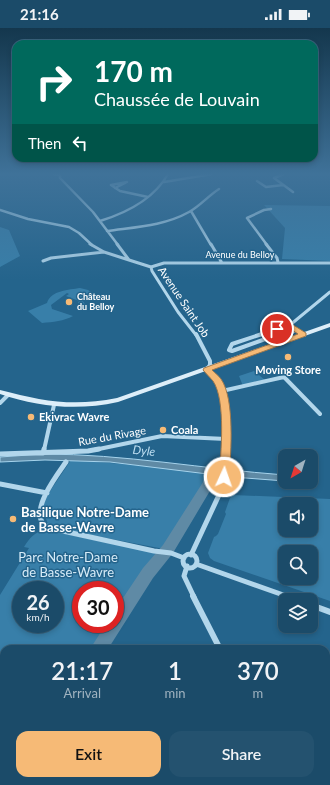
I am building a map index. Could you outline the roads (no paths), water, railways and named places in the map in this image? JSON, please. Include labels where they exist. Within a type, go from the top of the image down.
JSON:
[{"type":"main road","points":[[0,392],[54,404],[85,406],[110,402],[207,370],[330,325]]},
{"type":"street","points":[[89,209],[108,231],[129,260]]},
{"type":"street","points":[[100,221],[126,209]]},
{"type":"street","points":[[268,209],[247,218],[277,258],[278,262]]},
{"type":"street","points":[[0,210],[28,219],[69,227],[79,233],[90,244],[104,252],[151,267]]},
{"type":"street","points":[[108,231],[157,224],[191,211],[222,263]]},
{"type":"street","points":[[182,215],[195,217]]},
{"type":"street","points":[[43,261],[50,258],[104,252]]},
{"type":"street","name":"Avenue du Belloy","points":[[151,267],[164,263],[330,263]]},
{"type":"street","name":"Avenue Saint Job","points":[[151,267],[152,271],[178,312],[199,338],[210,361],[210,365],[207,370]]},
{"type":"street","points":[[291,326],[294,331],[292,333],[281,333],[232,352],[229,348],[232,344],[291,326],[330,292]]},
{"type":"street","points":[[291,326],[304,335]]},
{"type":"street","points":[[66,462],[40,506],[40,521],[44,526],[171,553],[184,558],[191,555],[216,501],[224,480],[225,469],[226,439],[222,391],[218,381],[207,370]]},
{"type":"street","points":[[222,391],[284,376],[320,414]]},
{"type":"street","points":[[0,403],[8,395]]},
{"type":"street","points":[[43,453],[54,404]]},
{"type":"street","name":"Rue du Rivage","points":[[0,454],[88,451],[162,436],[226,439]]},
{"type":"street","points":[[0,484],[47,493]]},
{"type":"street","points":[[191,555],[196,559],[196,564]]},
{"type":"street","points":[[184,558],[183,563],[187,566],[192,567],[196,564],[278,594]]},
{"type":"street","points":[[187,566],[184,576],[218,645]]},
{"type":"street","points":[[318,608],[330,612]]},
{"type":"waterway","points":[[101,645],[148,573],[168,549],[216,471]]},
{"type":"place","name":"Château du Belloy","points":[[69,302]]},
{"type":"place","name":"Moving Store","points":[[288,357]]},
{"type":"place","name":"Ekivrac Wavre","points":[[31,417]]},
{"type":"place","name":"Coala","points":[[163,430]]},
{"type":"place","name":"Basilique Notre-Dame de Basse-Wavre","points":[[13,519]]},
{"type":"water label","name":"Dyle","points":[[144,451]]},
{"type":"park label","name":"Parc Notre-Dame de Basse-Wavre","points":[[68,564]]}]
